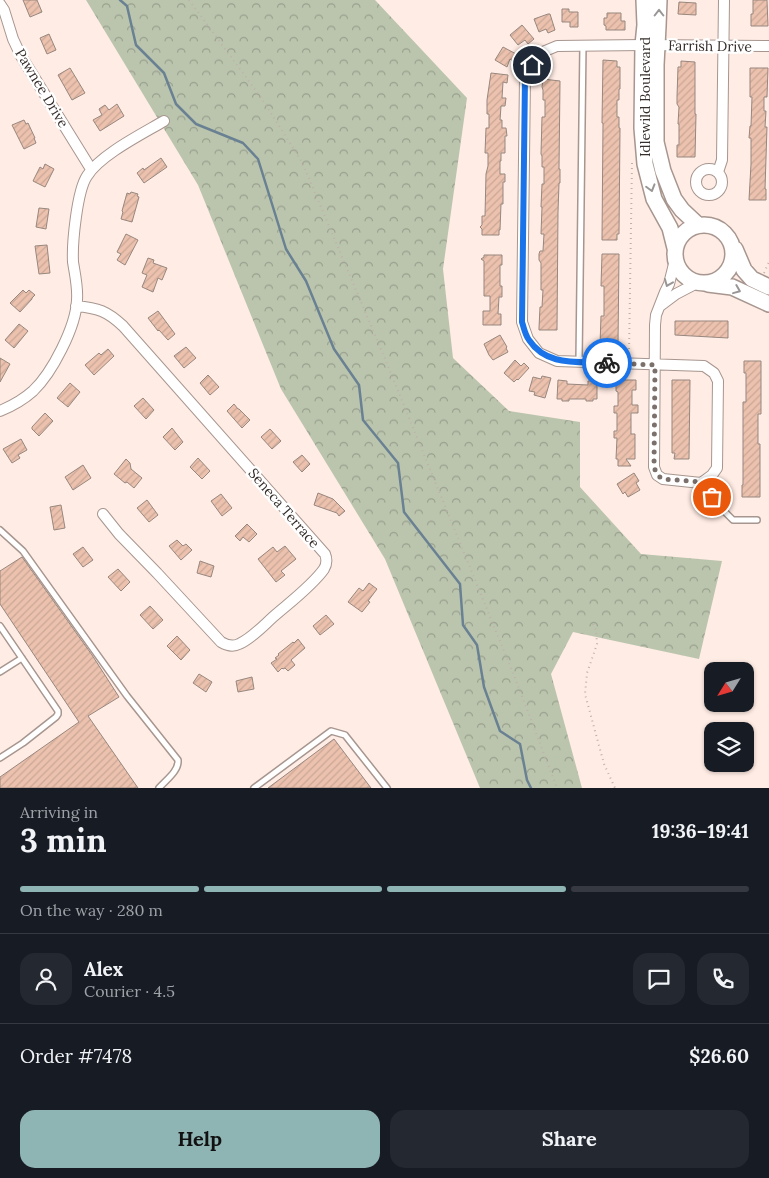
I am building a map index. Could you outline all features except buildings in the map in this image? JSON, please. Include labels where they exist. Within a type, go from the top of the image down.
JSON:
[{"type":"street","name":"Idlewild Boulevard","points":[[644,0],[645,24],[656,65],[656,142],[674,199],[682,210],[698,225]]},
{"type":"street","name":"Idlewild Boulevard","points":[[659,0],[650,45],[642,128],[645,164],[654,199],[670,228],[675,254]]},
{"type":"street","points":[[718,172],[722,160],[724,0]]},
{"type":"street","name":"Pawnee Drive","points":[[0,4],[21,56],[91,169]]},
{"type":"street","name":"Farrish Drive","points":[[701,482],[712,475],[717,468],[718,381],[714,374],[704,366],[558,361],[540,353],[528,339],[522,322],[525,77],[532,65],[545,50],[556,46],[583,44],[769,46]]},
{"type":"street","points":[[0,411],[24,399],[34,390],[56,359],[66,340],[76,306],[77,289],[73,262],[73,243],[81,187],[85,178],[91,169],[123,145],[164,121]]},
{"type":"street","points":[[701,482],[663,479],[657,475],[654,467],[656,315],[664,292],[670,284],[678,241],[689,228],[706,224],[715,226],[729,237],[744,270],[752,278],[766,281]]},
{"type":"street","points":[[660,306],[676,294],[701,283],[713,282],[721,278],[728,272],[732,264],[733,246]]},
{"type":"street","points":[[675,254],[679,269],[694,282],[732,288],[769,304]]},
{"type":"street","name":"Seneca Terrace","points":[[76,306],[95,308],[105,312],[119,322],[325,554],[327,563],[325,568],[306,588],[256,632],[239,645],[226,645],[221,642],[119,534],[103,514]]},
{"type":"lane","points":[[579,361],[583,44]]},
{"type":"lane","points":[[701,482],[733,520],[757,520]]},
{"type":"lane","points":[[0,530],[23,551],[127,696],[178,760],[177,768],[159,788]]},
{"type":"lane","points":[[0,626],[57,708],[58,714],[29,738],[0,758]]},
{"type":"lane","points":[[0,672],[22,658]]},
{"type":"lane","points":[[254,788],[331,731],[345,735],[387,788]]},
{"type":"path","points":[[189,0],[262,99],[302,162],[383,354],[515,678],[557,788]]},
{"type":"path","points":[[629,354],[632,159]]},
{"type":"path","points":[[766,281],[769,262]]},
{"type":"path","points":[[593,624],[596,630],[597,644],[587,673],[585,694],[604,764],[615,788]]},
{"type":"green space","points":[[86,0],[375,0],[467,98],[443,269],[453,358],[509,411],[580,422],[580,487],[641,554],[722,561],[699,659],[573,632],[551,674],[582,788],[480,788],[385,559],[281,389],[198,185]]},
{"type":"waterway","points":[[120,0],[127,6],[136,45],[164,73],[176,104],[196,124],[243,143],[258,159],[286,249],[306,281],[334,349],[359,385],[363,420],[398,463],[404,512],[460,584],[463,625],[477,645],[484,687],[500,731],[520,744],[527,780],[531,788]]},
{"type":"way so far","points":[[607,363],[655,365],[654,467],[657,475],[663,479],[701,482],[712,497]]},
{"type":"route","points":[[532,65],[525,77],[522,322],[528,339],[540,353],[558,361],[607,363]]}]
